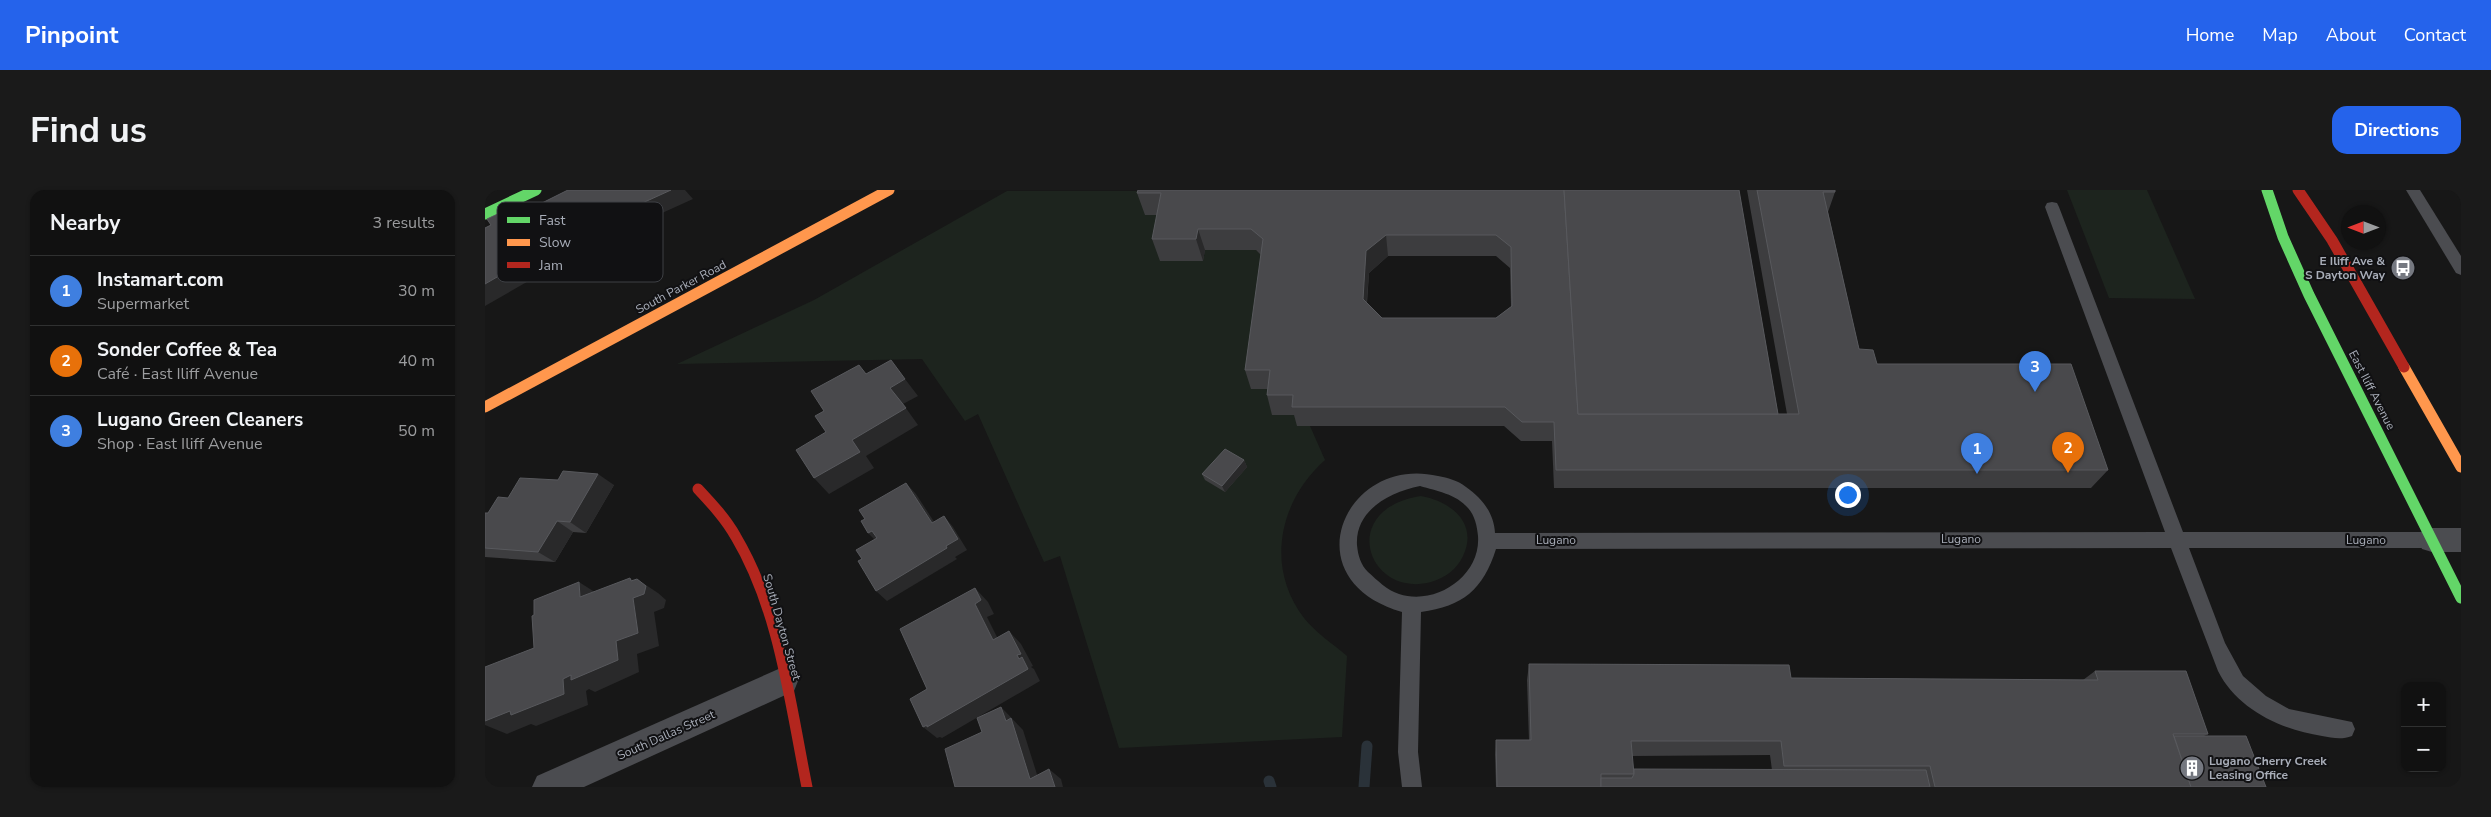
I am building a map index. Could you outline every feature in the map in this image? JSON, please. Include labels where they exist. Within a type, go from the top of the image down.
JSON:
[{"type":"main road","points":[[510,202],[536,190]]},
{"type":"main road","name":"South Parker Road","points":[[485,407],[889,190]]},
{"type":"main road","name":"East Iliff Avenue","points":[[2267,190],[2283,236],[2309,295],[2461,598]]},
{"type":"main road","points":[[2298,190],[2333,240],[2461,467]]},
{"type":"main road","points":[[485,214],[497,208]]},
{"type":"main road","name":"South Dayton Street","points":[[698,489],[723,519],[740,545],[766,614],[807,787]]},
{"type":"street","points":[[2432,540],[2461,540]]},
{"type":"street","name":"South Dallas Street","points":[[548,787],[783,681]]},
{"type":"lane","points":[[2413,190],[2461,269]]},
{"type":"lane","points":[[2053,207],[2216,644],[2235,681],[2262,705],[2287,718],[2317,727],[2345,729]]},
{"type":"lane","points":[[1408,480],[1444,482],[1476,503],[1487,525],[1489,541],[1485,561],[1467,586],[1441,600],[1412,604],[1383,597],[1361,579],[1351,562],[1349,531],[1358,511],[1371,496],[1395,483],[1408,480]]},
{"type":"lane","name":"Lugano","points":[[1489,541],[2432,540]]},
{"type":"lane","points":[[1412,604],[1409,752],[1412,787]]},
{"type":"shaded area","points":[[2067,190],[2147,190],[2195,299],[2109,298]]},
{"type":"shaded area","points":[[1007,191],[1150,191],[1203,261],[1205,250],[1256,250],[1268,261],[1275,389],[1298,415],[1297,426],[1310,426],[1325,460],[1309,476],[1297,495],[1288,515],[1283,535],[1281,556],[1284,578],[1292,598],[1304,618],[1347,656],[1342,737],[1119,748],[1060,556],[1044,562],[978,414],[965,421],[922,359],[677,364],[814,300]]},
{"type":"shaded area","points":[[1421,496],[1442,503],[1459,516],[1467,533],[1467,544],[1460,561],[1446,575],[1431,582],[1409,584],[1391,578],[1378,566],[1371,550],[1370,533],[1378,517],[1394,504]]},
{"type":"building","points":[[568,190],[671,190],[645,202],[544,202]]},
{"type":"building","points":[[1138,190],[1564,190],[1578,414],[1799,414],[1757,190],[1835,190],[1835,192],[1823,192],[1859,349],[1873,350],[1877,364],[2071,364],[2108,470],[1556,470],[1554,422],[1522,422],[1505,407],[1292,407],[1293,395],[1267,395],[1270,370],[1245,370],[1263,239],[1251,229],[1198,229],[1196,239],[1152,239],[1161,193],[1137,193]],"holes":[[[1386,235],[1496,235],[1511,247],[1512,306],[1496,318],[1382,318],[1363,299],[1366,251]]]},
{"type":"building","points":[[1564,190],[1739,190],[1778,414],[1578,414]]},
{"type":"building","points":[[497,214],[497,277],[485,284],[485,228],[491,225],[487,219]]},
{"type":"building","points":[[891,360],[905,379],[890,388],[906,408],[852,440],[860,452],[814,478],[796,450],[826,432],[815,416],[824,411],[811,391],[859,365],[866,374]]},
{"type":"building","points":[[1225,449],[1244,460],[1222,486],[1202,474]]},
{"type":"building","points":[[563,471],[598,474],[570,522],[557,521],[538,552],[485,548],[485,513],[488,513],[498,497],[508,498],[520,478],[558,480]]},
{"type":"building","points":[[906,483],[932,523],[944,516],[958,539],[946,546],[947,548],[876,591],[858,561],[862,559],[856,550],[877,538],[872,531],[868,533],[861,521],[865,519],[859,510]]},
{"type":"building","points":[[630,578],[631,581],[637,579],[646,586],[644,594],[633,598],[638,633],[616,641],[618,660],[571,680],[571,675],[563,679],[564,694],[511,715],[510,711],[485,721],[485,667],[534,648],[532,616],[534,615],[534,600],[579,582],[580,597]]},
{"type":"building","points":[[975,588],[981,600],[975,604],[993,640],[1009,631],[1021,654],[1017,655],[1019,659],[1022,657],[1028,669],[927,727],[927,725],[923,727],[910,699],[927,689],[900,629]]},
{"type":"building","points":[[1529,664],[1789,665],[1791,678],[2098,680],[2095,671],[2186,671],[2208,734],[2173,734],[2191,787],[1935,787],[1930,766],[1784,766],[1781,741],[1631,741],[1634,774],[1601,774],[1601,787],[1497,787],[1496,740],[1531,740]]},
{"type":"building","points":[[1001,707],[1006,721],[1011,718],[1030,779],[1049,769],[1055,787],[955,787],[945,749],[982,732],[977,718]]},
{"type":"building","points":[[2174,736],[2246,736],[2266,787],[2191,787]]},
{"type":"building","points":[[1634,769],[1926,770],[1930,787],[1601,787],[1601,778],[1632,778]]},
{"type":"waterway","points":[[1364,787],[1367,746]]},
{"type":"waterway","points":[[1269,781],[1271,787]]},
{"type":"traffic: fast","points":[[510,202],[536,190]]},
{"type":"traffic: fast","points":[[2267,190],[2283,237],[2309,295],[2461,598]]},
{"type":"traffic: fast","points":[[485,214],[497,208]]},
{"type":"traffic: slow","points":[[485,407],[889,190]]},
{"type":"traffic: slow","points":[[2404,367],[2461,467]]},
{"type":"traffic: jam","points":[[2298,190],[2332,240],[2404,367]]},
{"type":"traffic: jam","points":[[698,489],[736,536],[765,602],[782,663],[807,787]]},
{"type":"place","name":"E Iliff Ave & S Dayton Way","points":[[2403,268]]},
{"type":"place","name":"Lugano Green Cleaners","points":[[2035,392]]},
{"type":"place","name":"Sonder Coffee & Tea","points":[[2068,473]]},
{"type":"place","name":"Instamart.com","points":[[1977,474]]},
{"type":"place","name":"Lugano Cherry Creek Leasing Office","points":[[2192,768]]}]
